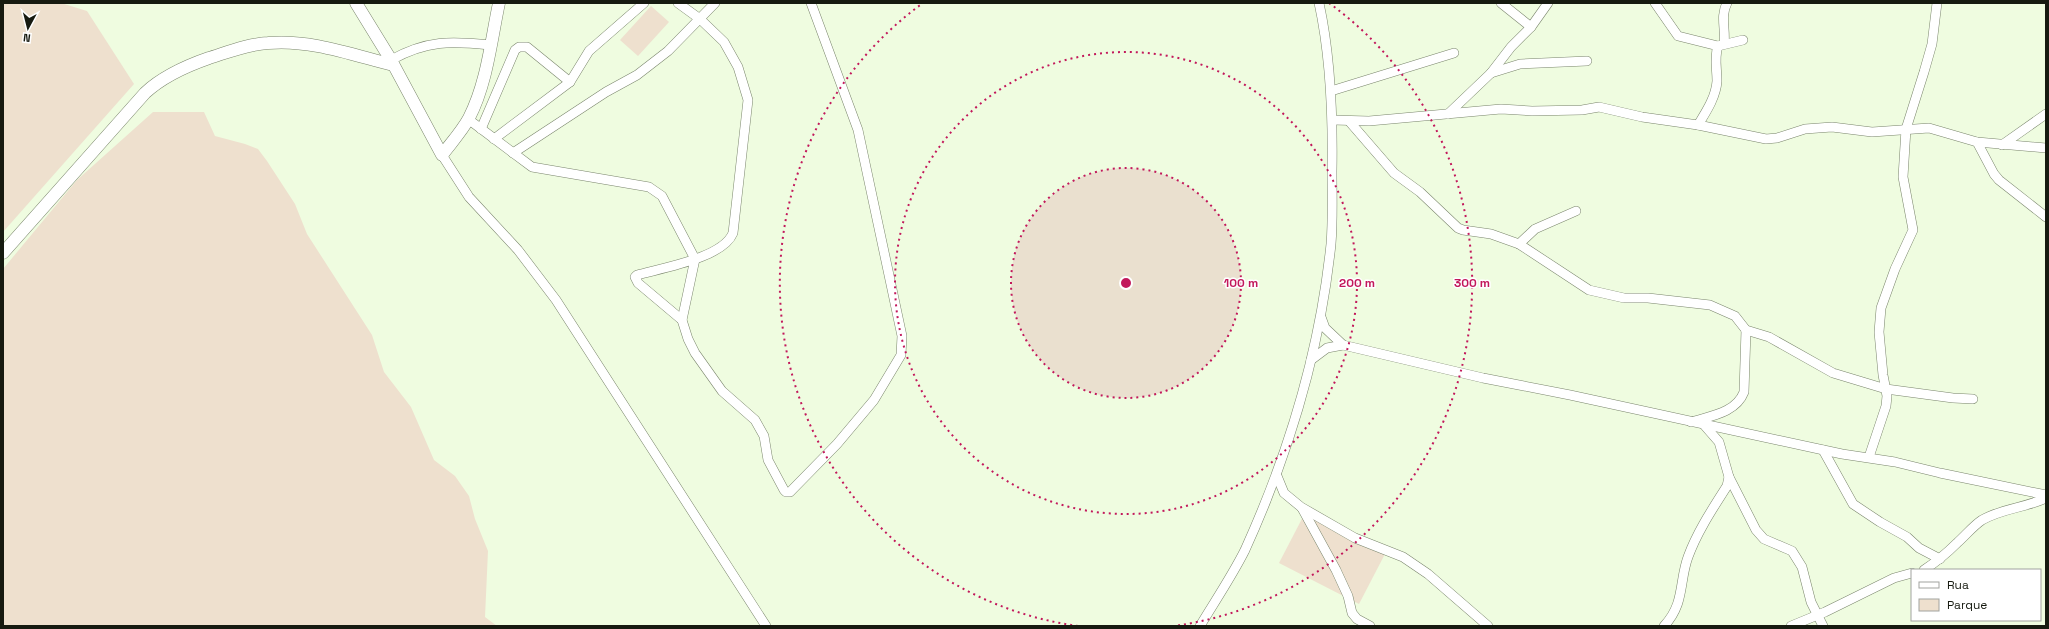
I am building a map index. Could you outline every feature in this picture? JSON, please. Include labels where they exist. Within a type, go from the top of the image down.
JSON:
[{"type":"street","points":[[356,3],[392,62],[442,155],[469,197],[518,250],[556,300],[766,626]]},
{"type":"street","points":[[442,155],[468,119],[484,81],[499,3]]},
{"type":"street","points":[[494,139],[570,82],[589,51],[644,3]]},
{"type":"street","points":[[678,3],[700,19],[724,42],[738,66],[748,100],[733,233],[730,240],[724,246],[695,259],[637,275],[635,278],[638,283],[682,320]]},
{"type":"street","points":[[513,153],[606,92],[637,76],[668,51],[715,3]]},
{"type":"street","points":[[468,119],[532,167],[650,187],[656,190],[666,203],[695,259],[682,320],[688,339],[695,353],[722,391],[755,420],[764,436],[768,460],[786,492],[790,492],[874,400],[901,354],[902,336],[858,130],[811,3]]},
{"type":"street","points":[[1200,626],[1244,552],[1277,476],[1311,360],[1321,317],[1331,242],[1333,120],[1331,92],[1319,3]]},
{"type":"street","points":[[1501,3],[1531,27]]},
{"type":"street","points":[[1448,114],[1491,73],[1511,47],[1531,27],[1548,3]]},
{"type":"street","points":[[1655,3],[1678,36],[1721,45],[1743,40]]},
{"type":"street","points":[[1698,125],[1707,111],[1717,81],[1715,55],[1725,35],[1723,16],[1727,3]]},
{"type":"street","points":[[1869,458],[1886,406],[1886,389],[1882,375],[1879,332],[1881,308],[1895,269],[1913,230],[1902,177],[1906,129],[1930,51],[1937,3]]},
{"type":"street","points":[[392,62],[400,55],[441,42],[490,45]]},
{"type":"street","points":[[3,253],[145,93],[153,85],[180,69],[230,51],[254,45],[273,43],[299,44],[320,47],[392,62]]},
{"type":"street","points":[[481,129],[515,50],[519,47],[527,47],[570,82]]},
{"type":"street","points":[[1331,92],[1454,53]]},
{"type":"street","points":[[1491,73],[1520,64],[1587,61]]},
{"type":"street","points":[[1333,120],[1348,122],[1502,109],[1532,111],[1582,110],[1599,107],[1642,117],[1698,125],[1766,138],[1776,138],[1805,129],[1832,127],[1872,132],[1906,129],[1938,129],[1959,138],[1977,142],[2046,148]]},
{"type":"street","points":[[2002,144],[2046,114]]},
{"type":"street","points":[[1348,122],[1394,173],[1420,192],[1458,228],[1491,234],[1519,244],[1589,290],[1624,298],[1648,298],[1710,305],[1735,316],[1746,330],[1769,337],[1833,373],[1886,389],[1953,398],[1973,399]]},
{"type":"street","points":[[1977,142],[1999,180],[2018,193],[2031,207],[2046,217]]},
{"type":"street","points":[[1519,244],[1535,229],[1576,210]]},
{"type":"street","points":[[1321,317],[1325,328],[1343,345]]},
{"type":"street","points":[[1689,422],[1722,413],[1735,406],[1742,398],[1744,392],[1746,330]]},
{"type":"street","points":[[1311,360],[1327,348],[1343,345],[1483,378],[1570,395],[1705,426],[1869,458],[2046,497]]},
{"type":"street","points":[[1705,426],[1719,442],[1729,477],[1756,530],[1764,539],[1792,551],[1802,567],[1811,602],[1823,626]]},
{"type":"street","points":[[1823,450],[1853,504],[1880,522],[1907,537],[1919,548],[1940,559]]},
{"type":"street","points":[[1277,476],[1284,493],[1301,507],[1355,538],[1403,557],[1428,574],[1488,626]]},
{"type":"street","points":[[1664,626],[1673,614],[1678,601],[1688,556],[1726,486],[1729,477]]},
{"type":"street","points":[[1267,500],[1276,496],[1288,497]]},
{"type":"street","points":[[1925,569],[1940,559],[1969,530],[1983,520],[2002,511],[2031,505],[2046,497]]},
{"type":"street","points":[[1301,507],[1336,570],[1348,596],[1352,613],[1357,619],[1370,626]]},
{"type":"street","points":[[1791,626],[1818,615],[1894,578],[1911,574]]},
{"type":"green space","points":[[3,3],[61,3],[87,11],[134,84],[3,232]]},
{"type":"green space","points":[[651,6],[669,22],[638,56],[620,40]]},
{"type":"green space","points":[[153,112],[204,112],[215,136],[258,149],[267,161],[295,204],[307,234],[372,335],[384,372],[411,407],[434,460],[455,476],[469,496],[475,519],[488,551],[485,617],[497,626],[3,626],[3,269],[77,180]]},
{"type":"green space","points":[[1306,511],[1386,552],[1359,604],[1279,563]]}]
